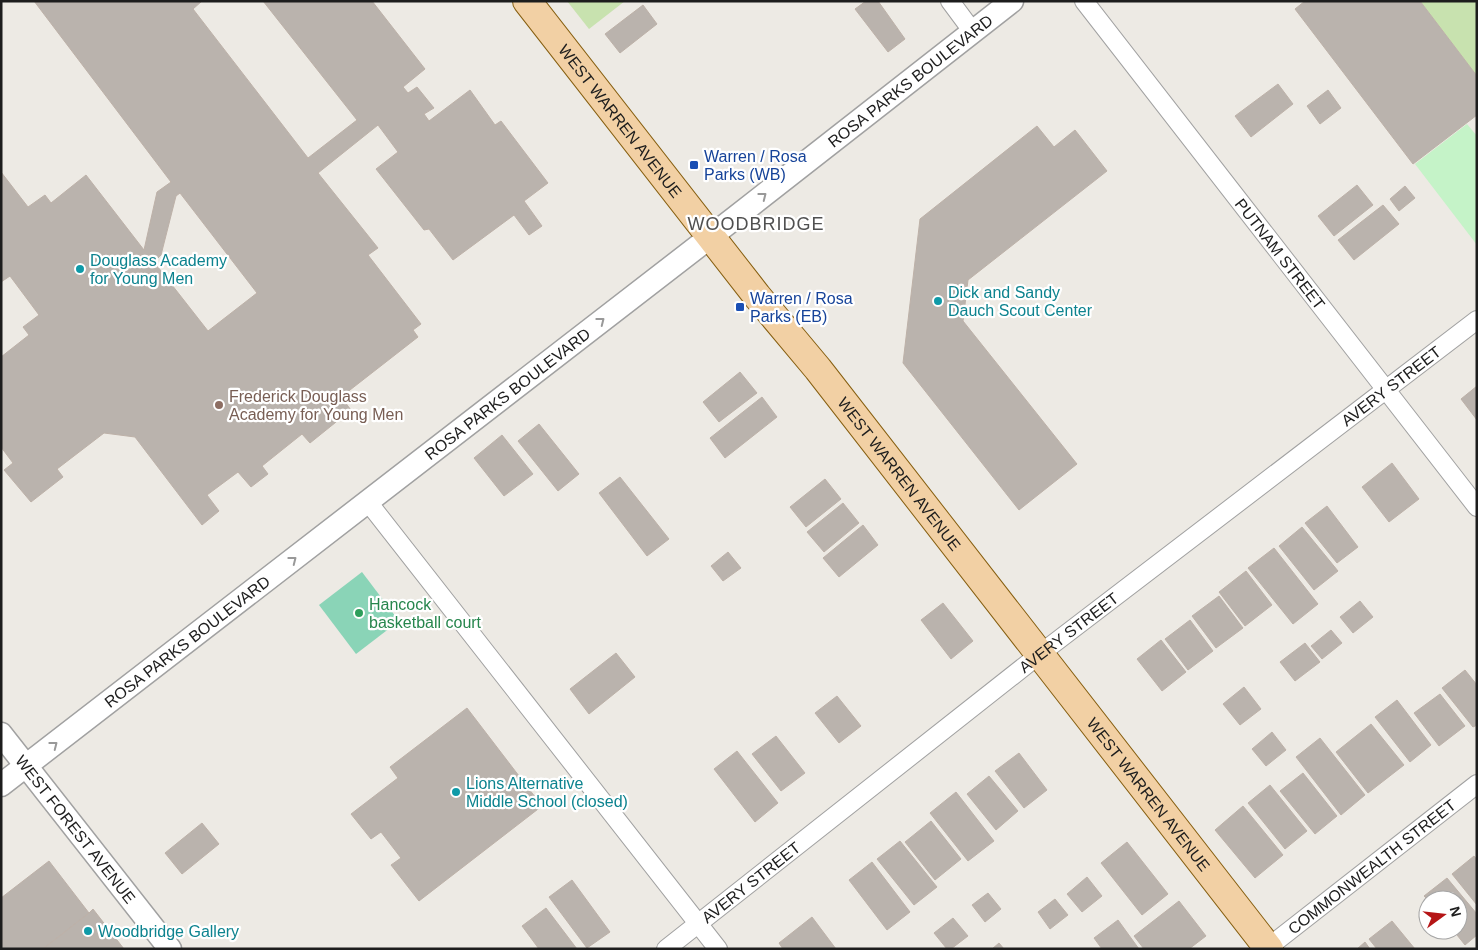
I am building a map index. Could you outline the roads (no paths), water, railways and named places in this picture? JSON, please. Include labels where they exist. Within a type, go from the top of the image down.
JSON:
[{"type":"main road","name":"WEST WARREN AVENUE","points":[[527,1],[710,237],[818,369],[1267,948]]},
{"type":"street","points":[[950,1],[973,32]]},
{"type":"street","name":"ROSA PARKS BOULEVARD","points":[[1,786],[1012,1]]},
{"type":"street","name":"PUTNAM STREET","points":[[1084,1],[1477,507]]},
{"type":"street","name":"AVERY STREET","points":[[666,949],[1040,654],[1477,320]]},
{"type":"street","points":[[368,502],[718,949]]},
{"type":"street","name":"WEST FOREST AVENUE","points":[[1,734],[170,949]]},
{"type":"street","name":"COMMONWEALTH STREET","points":[[1267,948],[1477,784]]},
{"type":"place","name":"Warren / Rosa Parks (WB)","points":[[694,165]]},
{"type":"place","name":"Douglass Academy for Young Men","points":[[80,269]]},
{"type":"place","name":"Dick and Sandy Dauch Scout Center","points":[[938,301]]},
{"type":"place","name":"Warren / Rosa Parks (EB)","points":[[740,307]]},
{"type":"place","name":"Frederick Douglass Academy for Young Men","points":[[219,405]]},
{"type":"place","name":"Hancock basketball court","points":[[359,613]]},
{"type":"place","name":"Lions Alternative Middle School (closed)","points":[[456,792]]},
{"type":"place","name":"Woodbridge Gallery","points":[[88,931]]},
{"type":"district","name":"WOODBRIDGE","points":[[756,224]]}]
